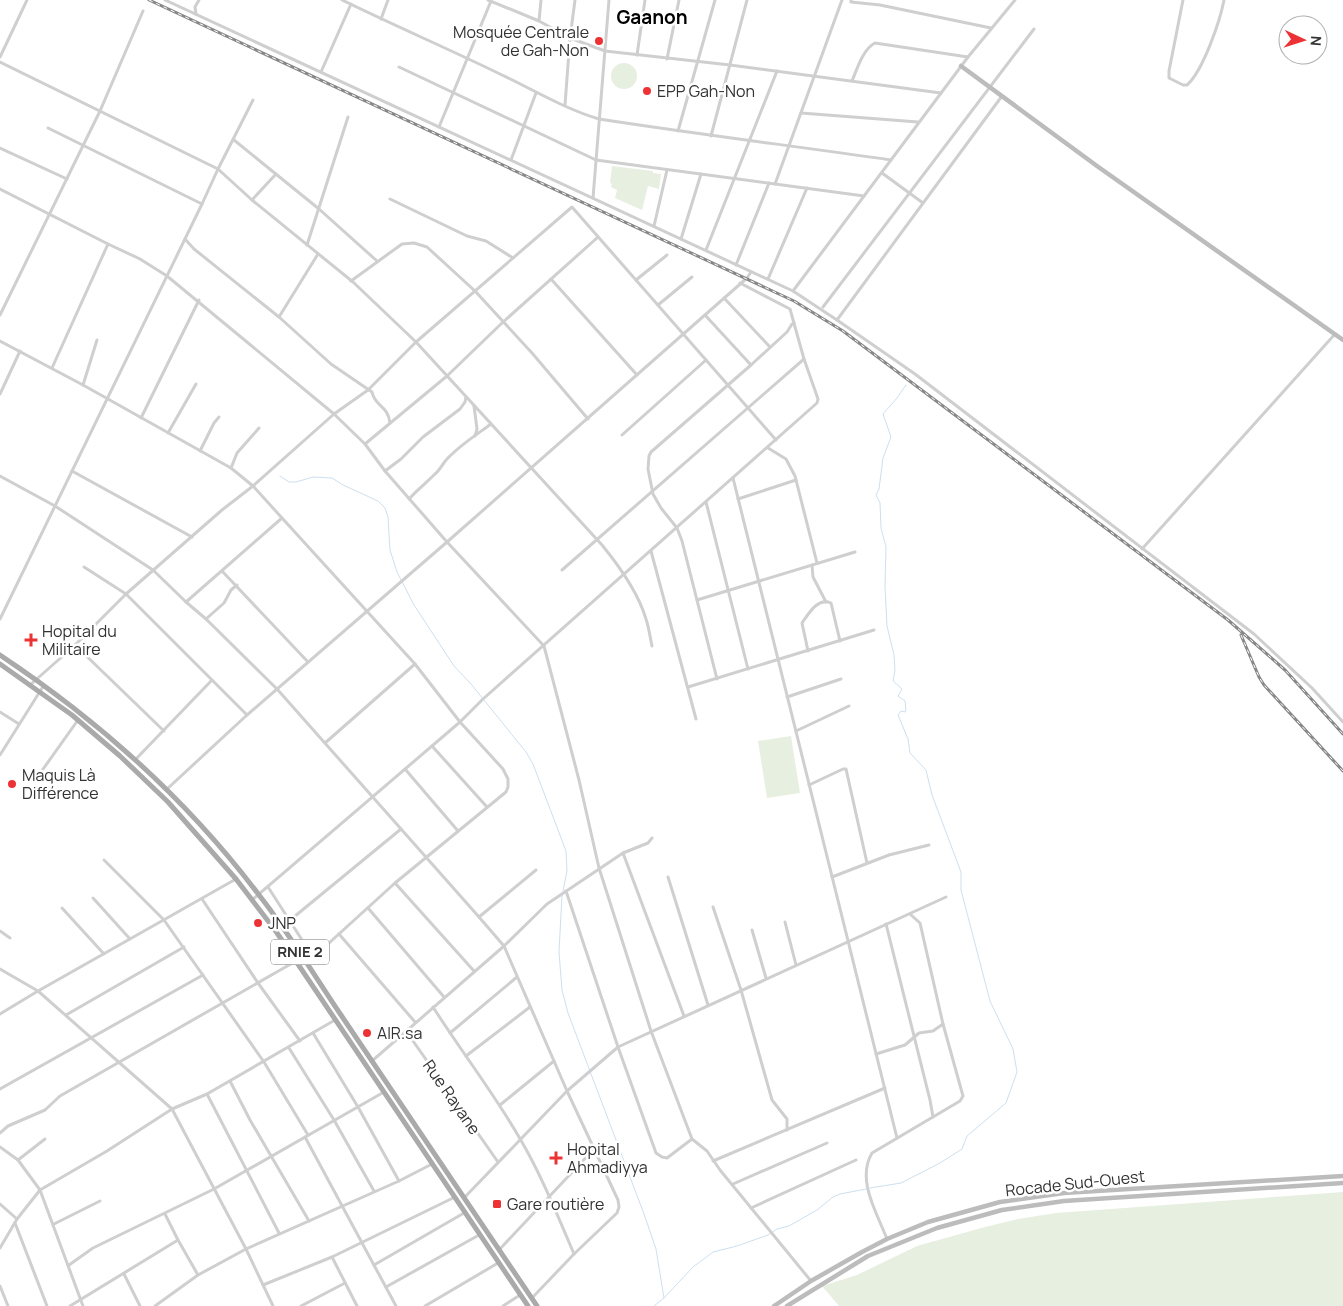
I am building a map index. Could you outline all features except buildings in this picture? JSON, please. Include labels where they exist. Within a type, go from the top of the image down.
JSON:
[{"type":"main road","points":[[962,66],[1227,259],[1343,340]]},
{"type":"main road","name":"RNIE 2","points":[[0,654],[44,684],[135,760],[214,841],[259,894],[537,1306]]},
{"type":"main road","name":"RNIE 2","points":[[0,664],[78,720],[120,756],[168,802],[236,878],[296,961],[528,1306]]},
{"type":"main road","name":"Rocade Sud-Ouest","points":[[774,1306],[812,1280],[887,1239],[928,1222],[975,1208],[1047,1194],[1343,1176]]},
{"type":"main road","name":"Rocade Sud-Ouest","points":[[787,1306],[868,1256],[937,1228],[1002,1210],[1064,1201],[1343,1183]]},
{"type":"street","points":[[0,57],[28,0]]},
{"type":"street","points":[[165,0],[793,291],[914,374],[1254,634],[1312,688],[1343,722]]},
{"type":"street","points":[[196,14],[195,7],[199,0]]},
{"type":"street","points":[[342,0],[503,75],[536,93],[599,119],[891,160]]},
{"type":"street","points":[[356,6],[358,0]]},
{"type":"street","points":[[381,19],[388,0]]},
{"type":"street","points":[[539,21],[541,0]]},
{"type":"street","points":[[565,106],[575,0]]},
{"type":"street","points":[[593,198],[608,0]]},
{"type":"street","points":[[637,55],[644,0]]},
{"type":"street","points":[[667,59],[679,0]]},
{"type":"street","points":[[678,131],[715,0]]},
{"type":"street","points":[[711,136],[747,0]]},
{"type":"street","points":[[775,184],[842,0]]},
{"type":"street","points":[[851,0],[852,2],[880,5],[991,28]]},
{"type":"street","points":[[880,5],[882,0]]},
{"type":"street","points":[[793,291],[968,57],[1015,0]]},
{"type":"street","points":[[1183,0],[1169,78],[1187,85],[1200,66],[1216,31],[1224,0]]},
{"type":"street","points":[[439,127],[490,1],[539,21],[570,38],[605,51],[815,75],[941,93]]},
{"type":"street","points":[[321,72],[351,4]]},
{"type":"street","points":[[0,315],[100,111],[143,11]]},
{"type":"street","points":[[823,307],[1034,29]]},
{"type":"street","points":[[852,81],[864,54],[875,43],[968,57]]},
{"type":"street","points":[[0,62],[218,169],[252,200],[351,281],[416,342],[619,566],[633,589],[646,619],[652,646]]},
{"type":"street","points":[[399,68],[596,160],[864,196]]},
{"type":"street","points":[[706,250],[777,71]]},
{"type":"street","points":[[511,160],[536,93]]},
{"type":"street","points":[[837,320],[1002,96]]},
{"type":"street","points":[[0,619],[253,100]]},
{"type":"street","points":[[801,113],[919,122]]},
{"type":"street","points":[[307,245],[348,118]]},
{"type":"street","points":[[48,128],[202,204]]},
{"type":"street","points":[[234,140],[319,209],[378,261]]},
{"type":"street","points":[[0,148],[67,180]]},
{"type":"street","points":[[654,226],[666,170]]},
{"type":"street","points":[[882,173],[923,203]]},
{"type":"street","points":[[252,200],[276,174]]},
{"type":"street","points":[[681,239],[701,174]]},
{"type":"street","points":[[736,265],[769,183]]},
{"type":"street","points":[[768,279],[807,188]]},
{"type":"street","points":[[0,189],[140,259],[199,300],[334,414],[365,444],[384,471],[544,646],[579,780],[599,868],[651,1031],[692,1139],[707,1151],[751,1208],[812,1280]]},
{"type":"street","points":[[390,199],[467,236],[486,241],[513,258]]},
{"type":"street","points":[[30,685],[75,645],[153,570],[253,486],[334,414],[368,390],[416,342],[572,207],[776,440]]},
{"type":"street","points":[[365,444],[447,376],[502,322],[598,237]]},
{"type":"street","points":[[185,239],[194,249],[279,317],[331,364],[372,392],[373,397],[387,410],[390,423]]},
{"type":"street","points":[[351,281],[402,244],[414,243],[426,247],[475,291],[532,353],[588,419]]},
{"type":"street","points":[[52,368],[108,244]]},
{"type":"street","points":[[279,317],[318,254]]},
{"type":"street","points":[[636,280],[667,255]]},
{"type":"street","points":[[166,790],[247,715],[684,335],[747,278],[751,272]]},
{"type":"street","points":[[658,305],[692,277]]},
{"type":"street","points":[[550,279],[637,375]]},
{"type":"street","points":[[252,900],[460,722],[768,448],[818,401],[790,309],[740,283]]},
{"type":"street","points":[[724,298],[770,347]]},
{"type":"street","points":[[141,418],[199,300]]},
{"type":"street","points":[[706,315],[751,366]]},
{"type":"street","points":[[717,679],[677,528],[661,508],[652,491],[648,456],[751,366],[794,323]]},
{"type":"street","points":[[1142,550],[1335,334]]},
{"type":"street","points":[[83,385],[97,340]]},
{"type":"street","points":[[0,341],[108,398],[231,468],[253,486],[415,664],[460,722],[503,769],[508,779],[506,792],[395,883],[307,963]]},
{"type":"street","points":[[0,394],[20,351]]},
{"type":"street","points":[[562,570],[804,359]]},
{"type":"street","points":[[622,435],[706,360]]},
{"type":"street","points":[[168,433],[196,384]]},
{"type":"street","points":[[384,471],[401,459],[423,437],[460,409],[466,397]]},
{"type":"street","points":[[474,405],[478,429],[475,437]]},
{"type":"street","points":[[200,451],[219,417]]},
{"type":"street","points":[[409,499],[435,474],[447,459],[491,424]]},
{"type":"street","points":[[231,468],[237,453],[259,428]]},
{"type":"street","points":[[768,448],[786,459],[790,465],[796,480],[817,563]]},
{"type":"street","points":[[72,471],[192,537]]},
{"type":"street","points":[[0,476],[55,506],[153,570],[206,619],[277,689],[504,946],[567,1091],[618,1200],[619,1208],[618,1213],[574,1254],[532,1298]]},
{"type":"street","points":[[733,478],[897,1138]]},
{"type":"street","points":[[738,499],[796,480]]},
{"type":"street","points":[[706,502],[748,669]]},
{"type":"street","points":[[186,602],[282,518]]},
{"type":"street","points":[[652,551],[696,720]]},
{"type":"street","points":[[697,600],[855,552]]},
{"type":"street","points":[[812,565],[813,577],[826,602]]},
{"type":"street","points":[[84,567],[126,594],[247,715]]},
{"type":"street","points":[[222,571],[308,662]]},
{"type":"street","points":[[206,619],[224,603],[231,590],[237,585]]},
{"type":"street","points":[[808,651],[802,623],[816,605],[826,602],[832,603],[840,641]]},
{"type":"street","points":[[688,688],[874,630]]},
{"type":"street","points":[[75,645],[164,731]]},
{"type":"street","points":[[325,743],[415,664]]},
{"type":"street","points":[[787,697],[841,679]]},
{"type":"street","points":[[135,760],[212,680]]},
{"type":"street","points":[[0,754],[44,684]]},
{"type":"street","points":[[796,731],[849,706]]},
{"type":"street","points":[[0,712],[19,724]]},
{"type":"street","points":[[36,779],[78,720]]},
{"type":"street","points":[[432,746],[487,807]]},
{"type":"street","points":[[405,769],[458,831]]},
{"type":"street","points":[[809,785],[843,769],[846,770],[867,863]]},
{"type":"street","points":[[289,921],[401,829]]},
{"type":"street","points":[[372,1061],[444,996],[504,946],[547,904],[599,868],[623,853],[648,843],[652,838]]},
{"type":"street","points":[[832,877],[889,855],[929,845]]},
{"type":"street","points":[[623,853],[684,1016]]},
{"type":"street","points":[[104,860],[164,920],[264,1062],[307,1136],[396,1306]]},
{"type":"street","points":[[479,918],[536,870]]},
{"type":"street","points":[[0,1014],[236,878]]},
{"type":"street","points":[[668,878],[708,1005]]},
{"type":"street","points":[[395,883],[474,971]]},
{"type":"street","points":[[268,887],[314,957]]},
{"type":"street","points":[[566,891],[618,1047],[656,1153],[662,1158],[667,1158],[692,1139]]},
{"type":"street","points":[[464,1198],[567,1091],[618,1047],[946,897]]},
{"type":"street","points":[[93,898],[130,939]]},
{"type":"street","points":[[202,899],[258,983],[300,1041]]},
{"type":"street","points":[[714,907],[741,990],[772,1100],[787,1118],[787,1130]]},
{"type":"street","points":[[62,908],[104,954]]},
{"type":"street","points":[[368,908],[444,996]]},
{"type":"street","points":[[887,1239],[869,1193],[865,1173],[868,1159],[872,1153],[960,1101],[964,1096],[943,1024],[920,923],[910,913]]},
{"type":"street","points":[[785,922],[796,965]]},
{"type":"street","points":[[886,924],[933,1117]]},
{"type":"street","points":[[752,930],[766,978]]},
{"type":"street","points":[[0,931],[10,938]]},
{"type":"street","points":[[339,934],[415,1022]]},
{"type":"street","points":[[66,1015],[184,947]]},
{"type":"street","points":[[0,1133],[8,1126],[45,1110],[60,1096],[296,961]]},
{"type":"street","points":[[0,969],[38,991],[172,1109],[246,1249],[273,1306]]},
{"type":"street","points":[[0,1089],[203,974]]},
{"type":"street","points":[[450,1033],[517,977]]},
{"type":"street","points":[[433,1007],[500,1105],[520,1139],[550,1196],[574,1254]]},
{"type":"street","points":[[466,1056],[530,1007]]},
{"type":"street","points":[[0,1247],[17,1219],[40,1190],[172,1109],[207,1094],[336,1020]]},
{"type":"street","points":[[876,1054],[905,1045],[920,1033],[933,1031],[943,1024]]},
{"type":"street","name":"Rue Rayane","points":[[406,1031],[498,1162]]},
{"type":"street","points":[[313,1033],[358,1107],[399,1181]]},
{"type":"street","points":[[288,1048],[334,1120],[374,1191]]},
{"type":"street","points":[[500,1105],[554,1061]]},
{"type":"street","points":[[230,1081],[309,1221]]},
{"type":"street","points":[[713,1161],[885,1088]]},
{"type":"street","points":[[69,1265],[93,1248],[214,1189],[384,1092]]},
{"type":"street","points":[[207,1094],[279,1233]]},
{"type":"street","points":[[18,1160],[45,1139]]},
{"type":"street","points":[[733,1184],[827,1143]]},
{"type":"street","points":[[0,1147],[18,1160],[40,1190],[83,1306]]},
{"type":"street","points":[[498,1250],[594,1149]]},
{"type":"street","points":[[751,1208],[856,1160]]},
{"type":"street","points":[[155,1306],[198,1275],[246,1249],[399,1181],[432,1164]]},
{"type":"street","points":[[263,1284],[332,1256],[455,1197]]},
{"type":"street","points":[[54,1224],[100,1201]]},
{"type":"street","points":[[0,1204],[17,1219]]},
{"type":"street","points":[[374,1265],[465,1212]]},
{"type":"street","points":[[165,1214],[198,1275]]},
{"type":"street","points":[[15,1223],[47,1306]]},
{"type":"street","points":[[386,1287],[480,1234]]},
{"type":"street","points":[[70,1306],[178,1240]]},
{"type":"street","points":[[332,1256],[357,1306]]},
{"type":"street","points":[[425,1306],[498,1263]]},
{"type":"street","points":[[124,1274],[140,1306]]},
{"type":"street","points":[[301,1306],[344,1283]]},
{"type":"street","points":[[0,1286],[8,1306]]},
{"type":"street","points":[[503,1306],[520,1295]]},
{"type":"shaded area","points":[[624,63],[633,67],[637,76],[633,85],[624,89],[615,85],[611,76],[615,67]]},
{"type":"shaded area","points":[[612,166],[653,171],[653,173],[661,174],[659,189],[648,186],[642,210],[615,198],[617,190],[611,187],[612,184],[610,183]]},
{"type":"shaded area","points":[[791,736],[800,793],[767,798],[758,741]]},
{"type":"shaded area","points":[[1343,1192],[1343,1306],[839,1306],[822,1286],[857,1275],[917,1246],[1018,1219],[1056,1213]]},
{"type":"waterway","points":[[870,1188],[901,1183],[940,1163],[962,1149],[967,1136],[1006,1103],[1017,1072],[1013,1049],[990,1001],[961,890],[961,872],[932,795],[926,770],[910,753],[908,739],[898,715],[901,711],[905,712],[906,710],[905,701],[898,696],[902,689],[893,681],[895,670],[894,655],[887,626],[886,547],[881,528],[880,503],[876,495],[879,489],[883,458],[891,437],[883,414],[906,385]]},
{"type":"waterway","points":[[280,476],[289,482],[313,477],[332,478],[378,501],[385,508],[388,517],[390,550],[397,572],[414,605],[454,666],[526,752],[533,764],[566,851],[567,871],[563,891]]},
{"type":"waterway","points":[[562,895],[559,952],[562,990],[568,1013],[656,1249],[664,1298]]},
{"type":"waterway","points":[[654,1306],[693,1267],[713,1252],[737,1246],[768,1235],[777,1229],[789,1226],[840,1194],[866,1189]]},
{"type":"railway","points":[[149,0],[794,301],[843,331],[1228,620],[1285,670],[1343,734]]},
{"type":"railway","points":[[1241,635],[1264,685],[1343,771]]},
{"type":"place","name":"Mosquée Centrale de Gah-Non","points":[[599,41]]},
{"type":"place","name":"EPP Gah-Non","points":[[647,91]]},
{"type":"place","name":"Hopital du Militaire","points":[[31,640]]},
{"type":"place","name":"Maquis Là Différence","points":[[12,784]]},
{"type":"place","name":"JNP","points":[[258,923]]},
{"type":"place","name":"AIR.sa","points":[[367,1033]]},
{"type":"place","name":"Hopital Ahmadiyya","points":[[556,1158]]},
{"type":"place","name":"Gare routière","points":[[497,1204]]},
{"type":"district","name":"Gaanon","points":[[652,17]]}]
